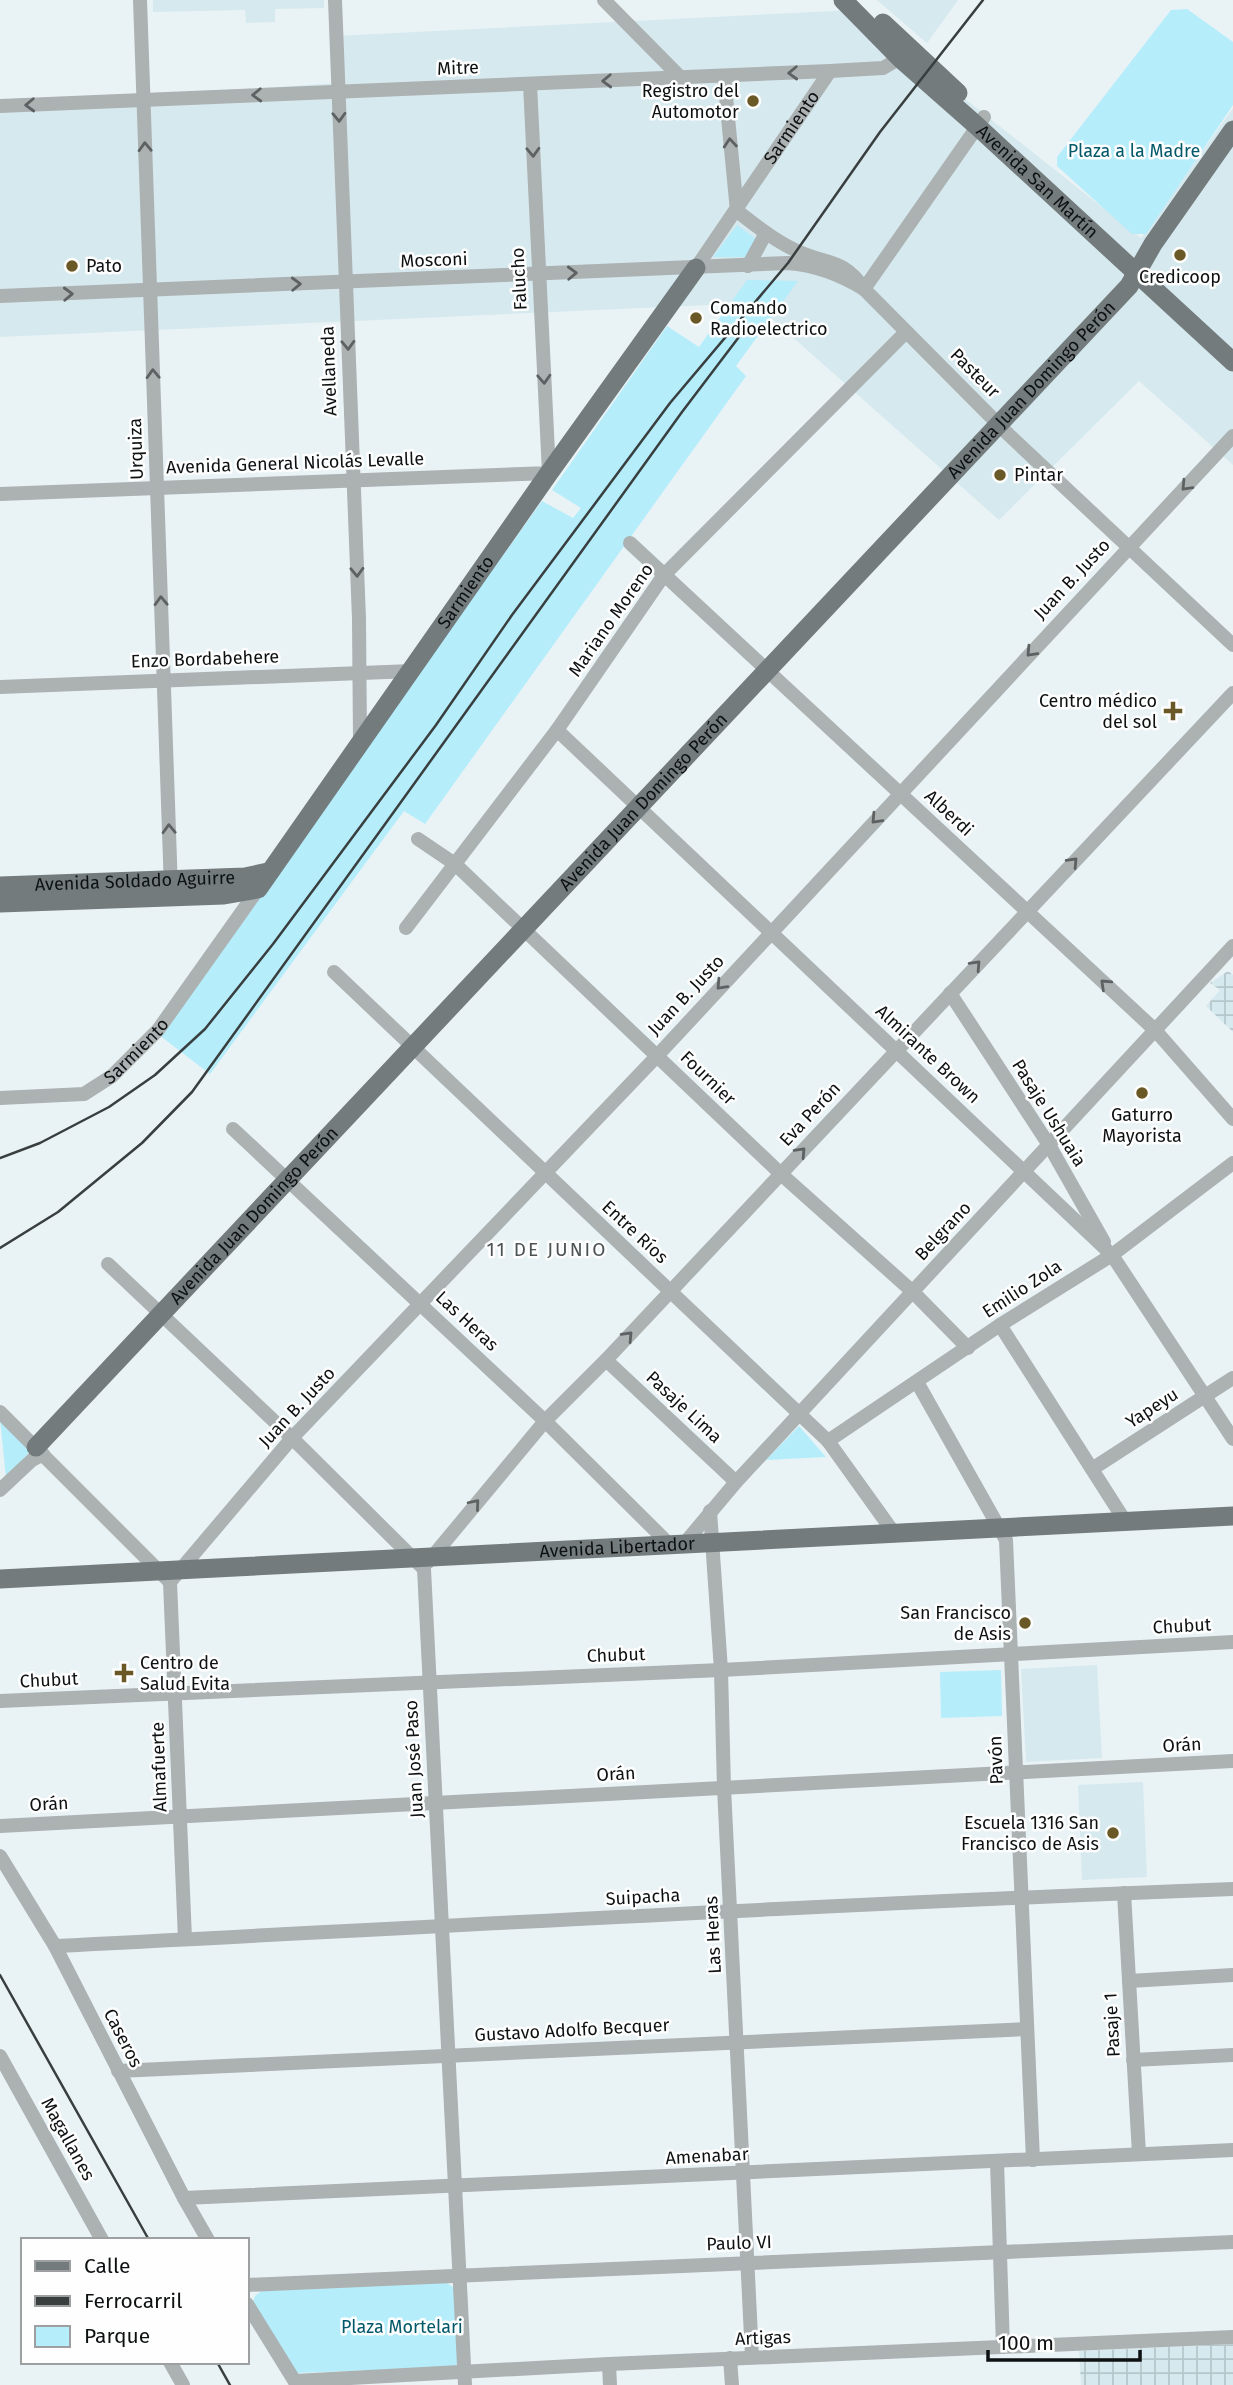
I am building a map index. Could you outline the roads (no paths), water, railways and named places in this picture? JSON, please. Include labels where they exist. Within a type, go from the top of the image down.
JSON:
[{"type":"main road","name":"Avenida San Martín","points":[[843,0],[906,54],[1143,271],[1233,346]]},
{"type":"main road","name":"Avenida San Martín","points":[[859,0],[906,54]]},
{"type":"main road","name":"Avenida Juan Domingo Perón","points":[[1143,271],[1233,130]]},
{"type":"main road","name":"Avenida Juan Domingo Perón","points":[[37,1454],[1001,427],[1143,271],[1233,149]]},
{"type":"main road","name":"Sarmiento","points":[[258,890],[360,740],[412,671],[696,268]]},
{"type":"main road","name":"Avenida San Martín","points":[[1143,271],[1233,362]]},
{"type":"main road","name":"Avenida Soldado Aguirre","points":[[0,903],[171,888],[268,873]]},
{"type":"main road","name":"Avenida Soldado Aguirre","points":[[0,886],[171,888],[243,894],[258,890]]},
{"type":"main road","name":"Avenida Libertador","points":[[423,1561],[677,1544],[712,1549],[894,1533],[1004,1534],[1125,1521],[1233,1516]]},
{"type":"main road","name":"Avenida Libertador","points":[[0,1579],[170,1574],[1004,1534],[1233,1528]]},
{"type":"main road","name":"Avenida Libertador","points":[[0,1591],[170,1574]]},
{"type":"street","name":"Urquiza","points":[[140,0],[171,888]]},
{"type":"street","name":"Avellaneda","points":[[335,0],[360,672],[360,740]]},
{"type":"street","points":[[604,0],[681,78]]},
{"type":"street","name":"Mitre","points":[[0,106],[883,68],[906,54]]},
{"type":"street","name":"Sarmiento","points":[[696,268],[830,71]]},
{"type":"street","points":[[724,76],[737,211]]},
{"type":"street","name":"Falucho","points":[[530,84],[549,473]]},
{"type":"street","points":[[864,289],[980,122]]},
{"type":"street","name":"Pasteur","points":[[737,211],[796,251],[833,262],[854,273],[864,289],[1001,427],[1233,645]]},
{"type":"street","points":[[748,266],[766,233]]},
{"type":"street","name":"Mosconi","points":[[0,296],[796,264],[824,270],[848,279],[864,289]]},
{"type":"street","name":"Mariano Moreno","points":[[406,928],[556,730],[664,575],[906,332]]},
{"type":"street","name":"Juan B. Justo","points":[[170,1574],[292,1438],[657,1056],[1233,436]]},
{"type":"street","name":"Avenida General Nicolás Levalle","points":[[0,494],[549,473]]},
{"type":"street","name":"Alberdi","points":[[630,543],[1155,1030],[1233,1119]]},
{"type":"street","name":"Enzo Bordabehere","points":[[0,687],[412,671]]},
{"type":"street","name":"Eva Perón","points":[[423,1561],[545,1420],[606,1360],[1233,692]]},
{"type":"street","name":"Almirante Brown","points":[[556,730],[1112,1255],[1233,1439]]},
{"type":"street","name":"Fournier","points":[[418,839],[455,863],[781,1174],[913,1292],[968,1348]]},
{"type":"street","name":"Sarmiento","points":[[0,1098],[84,1094],[112,1076],[158,1030],[258,890]]},
{"type":"street","name":"Belgrano","points":[[677,1544],[800,1415],[1233,946]]},
{"type":"street","name":"Entre Ríos","points":[[334,972],[828,1441],[894,1533]]},
{"type":"street","name":"Pasaje Ushuaia","points":[[950,993],[1049,1145],[1112,1255]]},
{"type":"street","name":"Las Heras","points":[[233,1129],[677,1544]]},
{"type":"street","name":"Emilio Zola","points":[[828,1441],[1000,1325],[1112,1255],[1233,1163]]},
{"type":"street","points":[[108,1264],[423,1561]]},
{"type":"street","points":[[1000,1325],[1125,1521]]},
{"type":"street","name":"Pasaje Lima","points":[[606,1360],[736,1482]]},
{"type":"street","name":"Yapeyu","points":[[1092,1469],[1233,1378]]},
{"type":"street","name":"Pavón","points":[[917,1382],[1004,1534],[1033,2160]]},
{"type":"street","points":[[0,1412],[37,1454],[170,1574]]},
{"type":"street","name":"Avenida Juan Domingo Perón","points":[[0,1490],[37,1454]]},
{"type":"street","name":"Las Heras","points":[[710,1511],[721,1670],[724,1788],[752,2357]]},
{"type":"street","name":"Juan José Paso","points":[[423,1561],[465,2379]]},
{"type":"street","name":"Almafuerte","points":[[170,1574],[185,1939]]},
{"type":"street","name":"Chubut","points":[[0,1701],[721,1670],[1233,1642]]},
{"type":"street","name":"Orán","points":[[0,1826],[1233,1761]]},
{"type":"street","name":"Caseros","points":[[0,1856],[55,1946],[207,2238]]},
{"type":"street","name":"Suipacha","points":[[55,1946],[731,1911],[1233,1889]]},
{"type":"street","name":"Pasaje 1","points":[[1124,1893],[1139,2154]]},
{"type":"street","points":[[1129,1981],[1233,1975]]},
{"type":"street","name":"Gustavo Adolfo Becquer","points":[[118,2071],[1027,2029]]},
{"type":"street","points":[[1133,2060],[1233,2055]]},
{"type":"street","name":"Magallanes","points":[[0,2056],[101,2238]]},
{"type":"street","name":"Amenabar","points":[[184,2198],[1233,2150]]},
{"type":"street","points":[[997,2161],[1003,2347]]},
{"type":"street","name":"Paulo VI","points":[[248,2285],[1233,2242]]},
{"type":"street","points":[[248,2306],[296,2383]]},
{"type":"street","name":"Artigas","points":[[296,2383],[465,2379],[609,2364],[1233,2337]]},
{"type":"street","points":[[730,2358],[732,2385]]},
{"type":"street","points":[[171,2364],[183,2385]]},
{"type":"street","points":[[609,2364],[610,2385]]},
{"type":"railway","points":[[0,1158],[40,1143],[109,1107],[155,1075],[205,1029],[273,944],[436,725],[512,615],[670,403],[788,263],[880,132],[983,0]]},
{"type":"railway","points":[[0,1248],[58,1212],[142,1143],[192,1092],[682,412],[748,325]]},
{"type":"railway","points":[[0,1975],[148,2238]]},
{"type":"railway","points":[[218,2364],[230,2385]]},
{"type":"place","name":"Registro del Automotor","points":[[753,101]]},
{"type":"place","name":"Credicoop","points":[[1180,255]]},
{"type":"place","name":"Pato","points":[[72,266]]},
{"type":"place","name":"Comando Radioelectrico","points":[[696,318]]},
{"type":"place","name":"Pintar","points":[[1000,475]]},
{"type":"place","name":"Centro médico del sol","points":[[1173,711]]},
{"type":"place","name":"Gaturro Mayorista","points":[[1142,1093]]},
{"type":"place","name":"San Francisco de Asis","points":[[1025,1623]]},
{"type":"place","name":"Centro de Salud Evita","points":[[124,1673]]},
{"type":"place","name":"Escuela 1316 San Francisco de Asis","points":[[1113,1833]]},
{"type":"district","name":"11 DE JUNIO","points":[[547,1249]]},
{"type":"park label","name":"Plaza a la Madre","points":[[1134,151]]},
{"type":"park label","name":"Plaza Mortelari","points":[[402,2327]]}]
